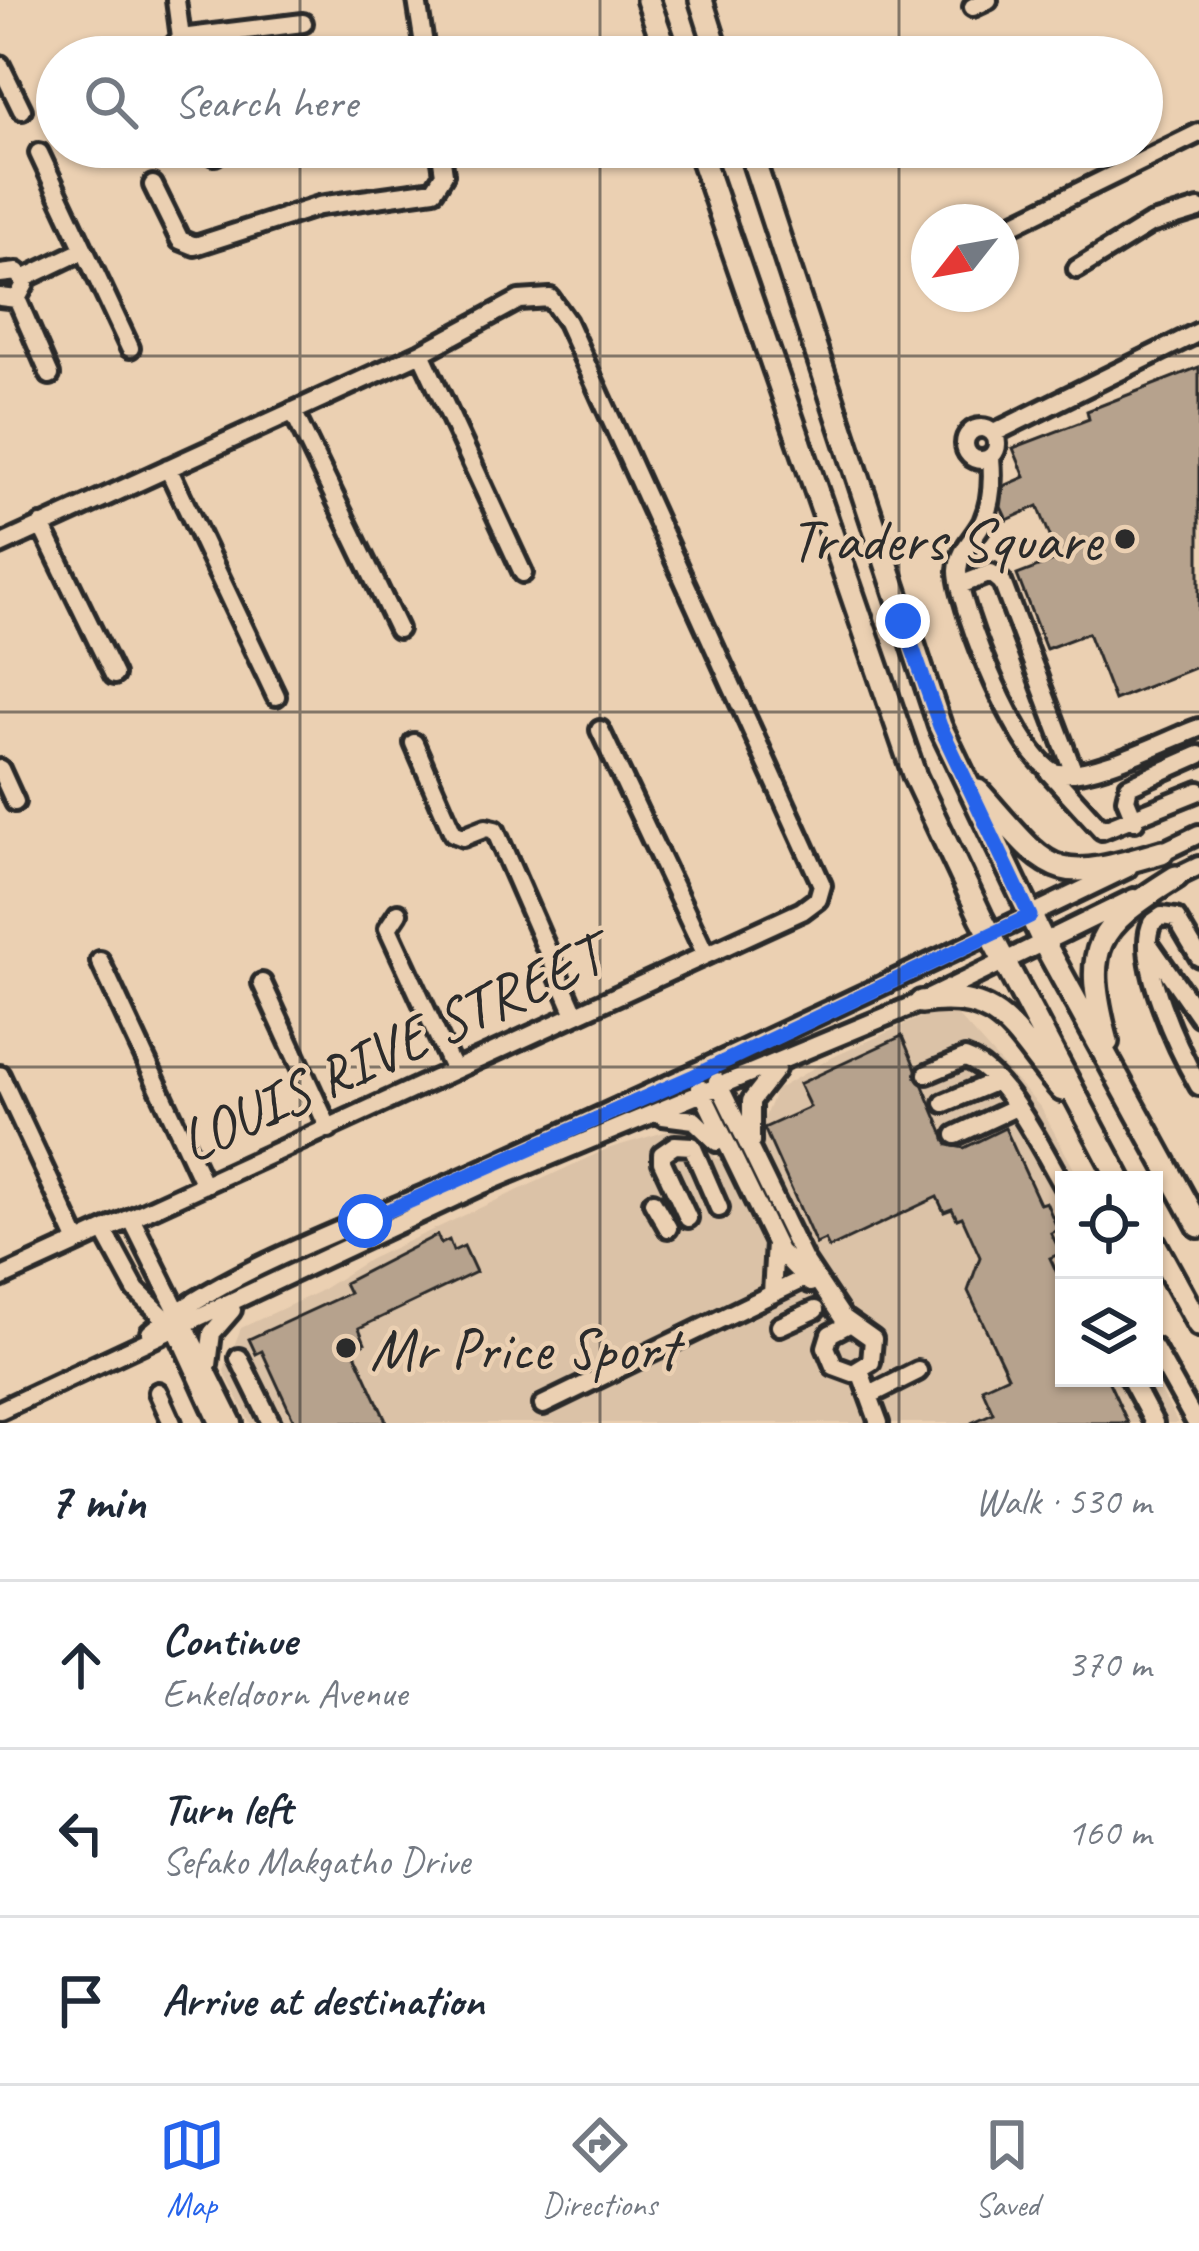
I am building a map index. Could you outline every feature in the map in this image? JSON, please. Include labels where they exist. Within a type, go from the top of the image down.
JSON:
[{"type":"main road","points":[[648,0],[661,36]]},
{"type":"main road","points":[[700,0],[712,36]]},
{"type":"main road","points":[[705,168],[915,777],[991,935],[1115,1171]]},
{"type":"main road","points":[[755,168],[914,654],[958,768],[1044,943],[1199,1226]]},
{"type":"main road","points":[[958,768],[1027,849],[1054,867],[1091,871],[1162,852]]},
{"type":"main road","points":[[1114,1072],[1094,984],[1096,946],[1120,914],[1176,877]]},
{"type":"main road","points":[[921,1002],[956,999],[993,1010],[1012,1024],[1083,1113]]},
{"type":"main road","points":[[1163,1259],[1199,1325]]},
{"type":"street","points":[[176,0],[181,36]]},
{"type":"street","points":[[417,0],[423,36]]},
{"type":"street","points":[[201,36],[303,23]]},
{"type":"street","points":[[0,65],[22,110]]},
{"type":"street","points":[[1163,151],[1199,133]]},
{"type":"street","points":[[46,168],[130,348]]},
{"type":"street","points":[[153,185],[180,240],[195,246],[319,206],[434,190],[443,168]]},
{"type":"street","points":[[1019,221],[1128,168]]},
{"type":"street","points":[[1077,269],[1150,224],[1199,209]]},
{"type":"street","points":[[50,375],[8,298],[23,279],[84,250]]},
{"type":"street","points":[[1,271],[12,270],[23,279]]},
{"type":"street","name":"LOUIS RIVE STREET","points":[[0,1278],[706,955],[818,899],[819,870],[567,322],[550,298],[519,300],[421,353]]},
{"type":"street","points":[[991,458],[975,459],[965,442],[979,428],[994,433],[1199,332]]},
{"type":"street","points":[[0,544],[421,353],[523,573]]},
{"type":"street","points":[[293,411],[398,628]]},
{"type":"street","points":[[994,433],[998,443],[991,458],[990,501],[962,551],[960,585],[1011,719],[1030,755],[1102,830],[1136,821],[1199,791]]},
{"type":"street","points":[[168,468],[276,696]]},
{"type":"street","points":[[41,525],[114,675]]},
{"type":"street","points":[[960,585],[991,573],[1002,582],[1074,773]]},
{"type":"street","points":[[1048,771],[1074,773],[1199,728]]},
{"type":"street","points":[[600,730],[706,955]]},
{"type":"street","points":[[413,743],[453,833],[458,838],[495,830],[574,1014]]},
{"type":"street","points":[[1136,821],[1126,799],[1129,786],[1199,754]]},
{"type":"street","points":[[0,769],[15,802]]},
{"type":"street","points":[[0,1410],[139,1342],[292,1254],[703,1072],[1199,834]]},
{"type":"street","points":[[177,1321],[241,1300],[483,1184],[921,1002],[1199,866]]},
{"type":"street","points":[[398,913],[388,928],[453,1070]]},
{"type":"street","points":[[1199,957],[1183,926],[1169,915],[1153,922],[1148,943],[1165,1012],[1199,1086]]},
{"type":"street","points":[[1148,943],[1199,1016]]},
{"type":"street","points":[[100,961],[204,1185]]},
{"type":"street","points":[[262,983],[329,1129]]},
{"type":"street","points":[[753,1157],[751,1101],[763,1081],[790,1058]]},
{"type":"street","points":[[927,1074],[965,1058],[1016,1107],[1055,1172]]},
{"type":"street","points":[[703,1072],[734,1160],[775,1243],[827,1306],[829,1361],[846,1373],[860,1371],[871,1362],[875,1347],[869,1333],[849,1324],[804,1260],[753,1157],[712,1092]]},
{"type":"street","points":[[0,1075],[78,1242]]},
{"type":"street","points":[[944,1103],[994,1082]]},
{"type":"street","points":[[956,1135],[1016,1107]]},
{"type":"street","points":[[658,1115],[701,1124],[734,1160]]},
{"type":"street","points":[[688,1218],[662,1162],[675,1144],[692,1146],[718,1208]]},
{"type":"street","points":[[653,1202],[668,1228]]},
{"type":"street","points":[[131,1218],[219,1423]]},
{"type":"street","points":[[104,1231],[136,1290],[177,1321],[208,1369],[233,1423]]},
{"type":"street","points":[[772,1294],[775,1243]]},
{"type":"street","points":[[543,1405],[805,1278]]},
{"type":"street","points":[[208,1369],[212,1333],[241,1300]]},
{"type":"street","points":[[780,1326],[815,1310]]},
{"type":"street","points":[[830,1334],[849,1324]]},
{"type":"street","points":[[239,1358],[271,1423]]},
{"type":"street","points":[[1163,1364],[1196,1423]]},
{"type":"street","points":[[860,1371],[879,1423]]},
{"type":"street","points":[[872,1394],[918,1371]]},
{"type":"street","points":[[1135,1387],[1154,1423]]},
{"type":"street","points":[[158,1392],[172,1423]]},
{"type":"shaded area","points":[[930,1013],[958,1016],[1041,1108],[1075,1171],[1055,1171],[1055,1387],[1159,1387],[1178,1423],[250,1423],[224,1371],[241,1328],[318,1292],[370,1259],[607,1149],[678,1128],[704,1137],[716,1159],[765,1137],[761,1126],[776,1090],[831,1058]]},
{"type":"building","name":"Traders Square","points":[[1199,367],[1199,666],[1114,700],[1088,633],[1046,649],[1017,575],[1059,559],[1038,506],[1007,520],[1001,507],[1004,486],[1025,477],[1013,448],[1089,419],[1087,411]]},
{"type":"building","points":[[902,1036],[948,1145],[964,1148],[1005,1128],[1040,1204],[1046,1202],[1055,1223],[1051,1233],[1055,1256],[1050,1258],[1055,1269],[1055,1387],[1111,1387],[1128,1423],[971,1423],[993,1413],[982,1388],[1008,1376],[968,1291],[980,1257],[962,1217],[957,1219],[952,1209],[944,1212],[937,1197],[829,1248],[825,1240],[816,1244],[764,1128],[810,1107],[799,1084]]},
{"type":"building","points":[[437,1235],[441,1244],[449,1240],[453,1251],[464,1246],[476,1272],[359,1328],[365,1343],[353,1349],[387,1423],[295,1423],[262,1351],[256,1354],[249,1339],[349,1293],[344,1283]]},
{"type":"place","name":"Traders Square","points":[[1125,539]]},
{"type":"place","name":"Mr Price Sport","points":[[346,1348]]},
{"type":"route","points":[[365,1221],[694,1076],[1030,916],[958,768],[903,621]]}]
